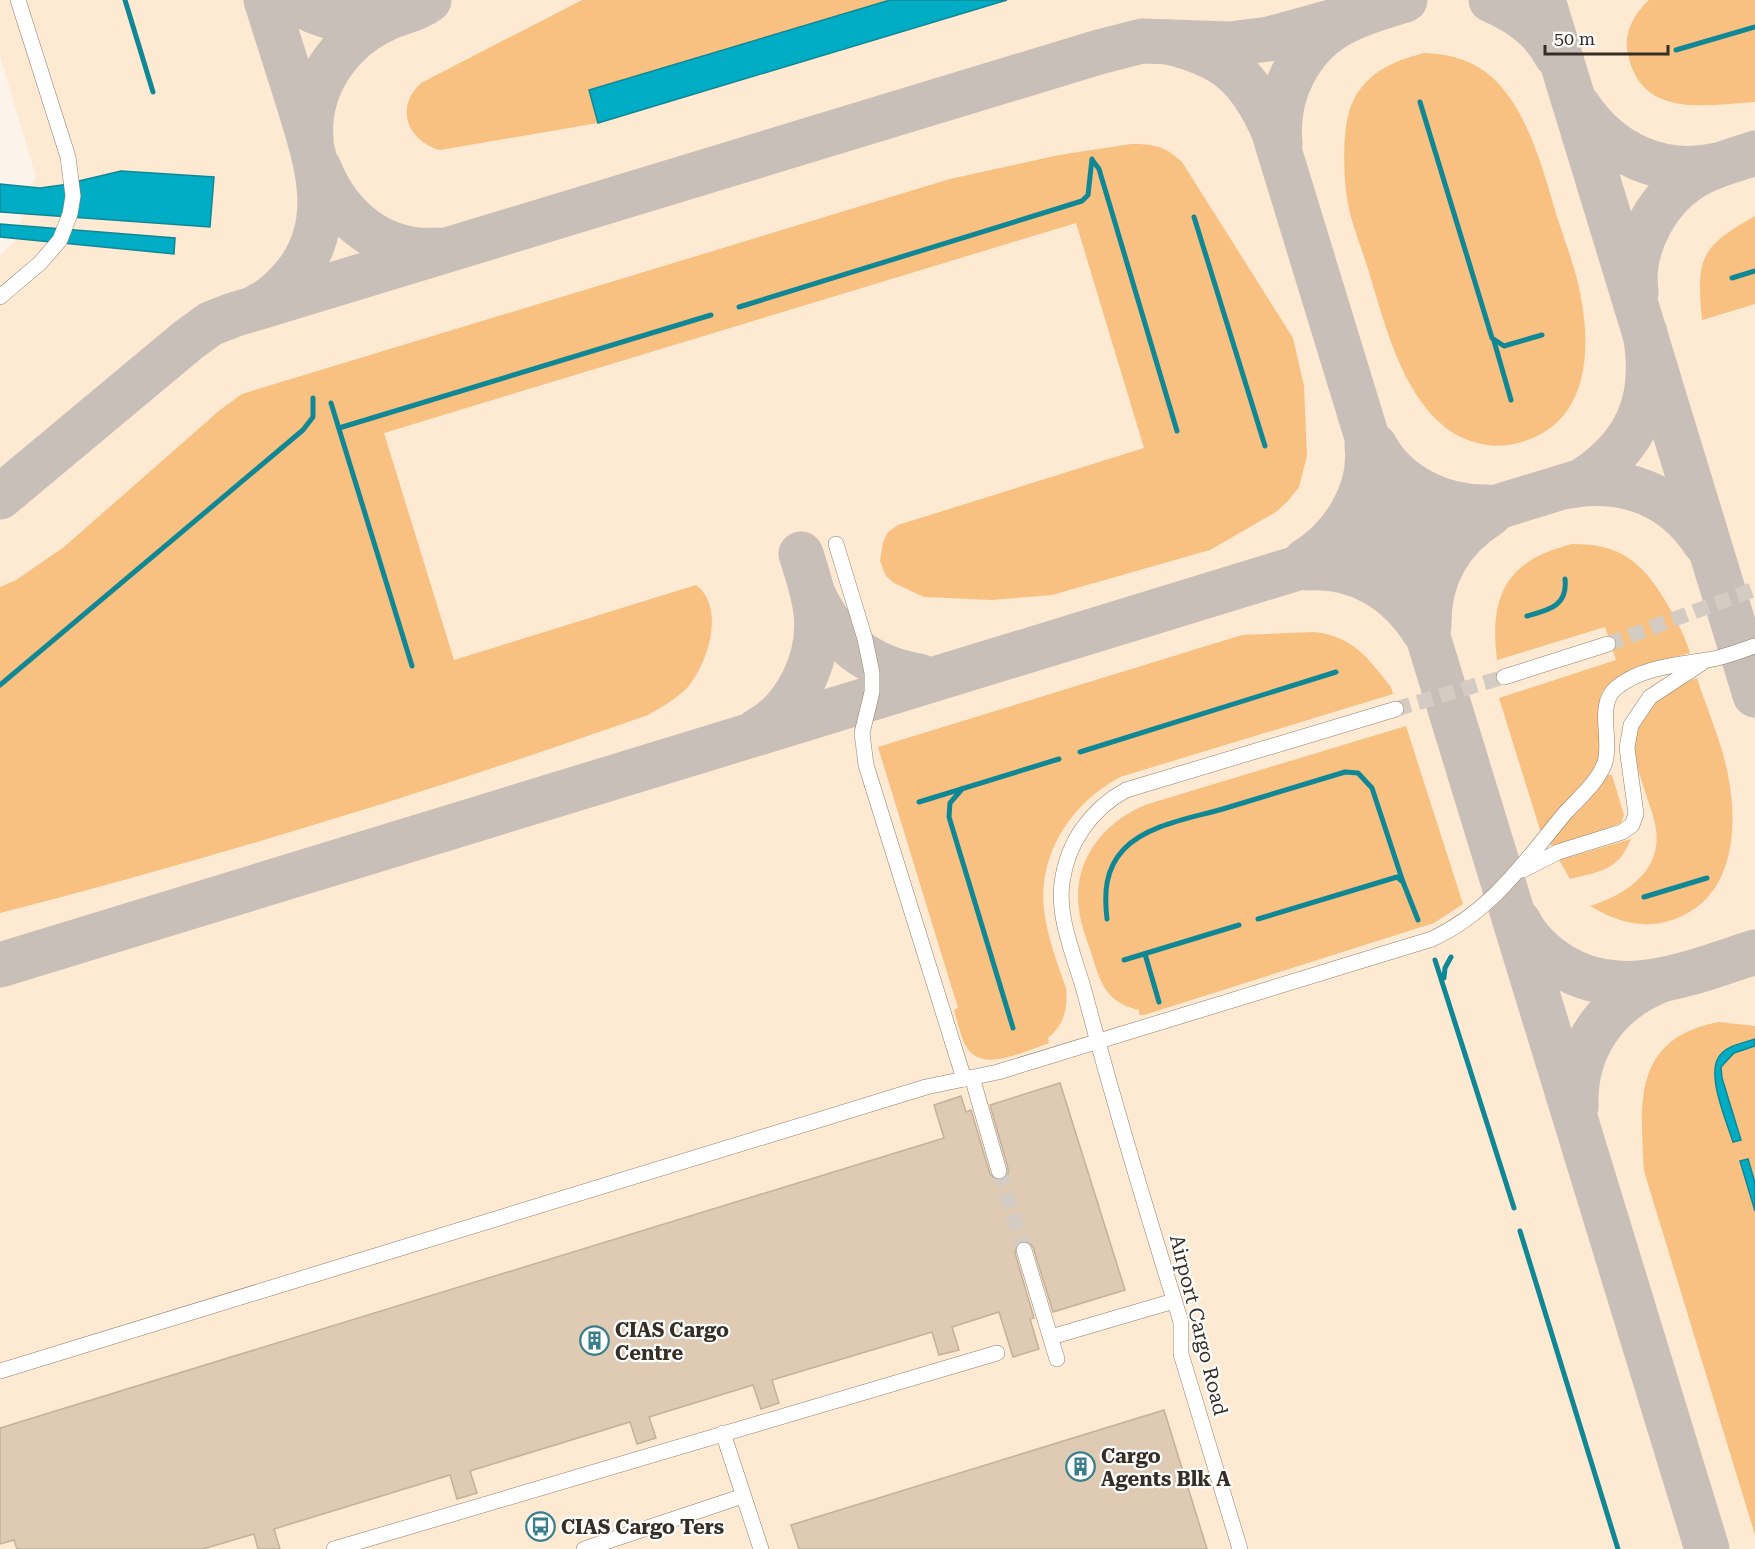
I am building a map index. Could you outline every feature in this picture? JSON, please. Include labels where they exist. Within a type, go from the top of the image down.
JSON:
[{"type":"lane","points":[[0,297],[50,254],[60,240],[70,214],[72,178],[68,157],[18,0]]},
{"type":"lane","points":[[836,544],[865,639],[872,674],[872,692],[862,733],[866,765],[999,1171]]},
{"type":"lane","points":[[1504,677],[1608,644]]},
{"type":"lane","points":[[0,1371],[903,1094],[998,1072],[1432,939],[1472,915],[1520,872],[1603,768],[1607,751],[1606,709],[1611,693],[1623,683],[1677,663],[1708,660],[1755,646]]},
{"type":"lane","points":[[1520,872],[1558,852],[1622,832],[1632,825],[1636,814],[1627,748],[1630,725],[1642,706],[1660,688],[1708,660]]},
{"type":"lane","name":"Airport Cargo Road","points":[[1240,1549],[1181,1354],[1181,1322],[1098,1042],[1062,910],[1065,866],[1072,848],[1089,819],[1113,797],[1138,785],[1396,709]]},
{"type":"lane","points":[[1024,1250],[1057,1359]]},
{"type":"lane","points":[[1051,1337],[1174,1300]]},
{"type":"lane","points":[[334,1549],[997,1353]]},
{"type":"lane","points":[[723,1433],[761,1549]]},
{"type":"lane","points":[[584,1549],[743,1496]]},
{"type":"shaded area","points":[[0,0],[1755,0],[1755,1549],[0,1549],[0,255],[14,242],[36,177],[0,56]]},
{"type":"shaded area","points":[[582,0],[890,0],[589,90],[598,123],[440,150],[429,146],[413,131],[408,122],[408,103],[421,83]]},
{"type":"shaded area","points":[[1649,0],[1755,0],[1755,102],[1716,105],[1678,104],[1661,99],[1646,89],[1635,75],[1628,54],[1627,39],[1634,18]]},
{"type":"shaded area","points":[[1424,53],[1454,57],[1472,64],[1489,75],[1509,96],[1528,129],[1542,166],[1579,288],[1585,346],[1578,391],[1568,410],[1553,426],[1533,438],[1508,445],[1476,443],[1460,437],[1430,413],[1417,395],[1405,375],[1387,331],[1348,204],[1344,165],[1345,135],[1354,99],[1360,89],[1384,68]]},
{"type":"shaded area","points":[[1131,144],[1159,147],[1170,152],[1182,162],[1293,338],[1304,386],[1307,456],[1299,487],[1276,512],[1210,550],[1052,595],[992,600],[924,597],[894,583],[886,576],[880,561],[883,542],[888,532],[898,525],[1144,448],[1076,223],[384,433],[454,660],[696,585],[705,595],[712,621],[707,651],[695,678],[674,699],[648,715],[488,770],[245,846],[0,913],[0,587],[16,580],[64,547],[220,410],[242,394],[950,179],[1059,155]]},
{"type":"shaded area","points":[[1755,216],[1755,304],[1702,320],[1700,282],[1706,256],[1712,246],[1723,237]]},
{"type":"shaded area","points":[[1572,544],[1604,547],[1628,558],[1638,566],[1666,602],[1680,627],[1690,653],[1652,663],[1624,674],[1604,690],[1599,706],[1602,745],[1598,761],[1576,794],[1541,833],[1499,698],[1616,660],[1605,627],[1497,660],[1496,617],[1500,599],[1507,584],[1518,571],[1532,560],[1550,551]]},
{"type":"shaded area","points":[[1314,632],[1340,638],[1358,650],[1391,687],[1393,694],[1120,777],[1102,788],[1072,817],[1060,835],[1051,853],[1045,874],[1043,895],[1045,917],[1051,944],[1066,988],[1064,1016],[1058,1028],[1048,1038],[1049,1043],[993,1060],[982,1059],[973,1054],[966,1046],[961,1033],[954,1010],[958,1008],[878,747],[1242,635]]},
{"type":"shaded area","points":[[1697,678],[1728,775],[1732,814],[1729,855],[1713,891],[1700,905],[1670,921],[1647,924],[1624,921],[1590,906],[1628,888],[1638,880],[1653,858],[1656,829],[1635,760],[1636,735],[1644,719],[1664,694],[1676,686]]},
{"type":"shaded area","points":[[1406,726],[1463,904],[1434,923],[1144,1015],[1139,1015],[1139,1010],[1128,1007],[1112,997],[1098,974],[1084,933],[1078,892],[1086,859],[1105,832],[1132,811],[1148,804]]},
{"type":"shaded area","points":[[1608,775],[1612,775],[1624,815],[1621,823],[1553,848],[1549,842]]},
{"type":"shaded area","points":[[1631,839],[1626,850],[1614,864],[1591,874],[1570,879],[1559,860]]},
{"type":"shaded area","points":[[1719,1022],[1755,1026],[1755,1039],[1728,1049],[1720,1055],[1716,1062],[1715,1072],[1719,1097],[1733,1142],[1741,1140],[1722,1078],[1721,1067],[1734,1053],[1755,1046],[1755,1183],[1748,1159],[1740,1162],[1755,1211],[1755,1535],[1644,1171],[1643,1098],[1656,1058],[1670,1042],[1691,1030]]},
{"type":"water","points":[[890,0],[1007,0],[598,123],[589,90]]},
{"type":"water","points":[[121,171],[214,177],[210,227],[0,212],[0,184],[40,188]]},
{"type":"water","points":[[0,224],[175,238],[174,254],[0,237]]},
{"type":"water","points":[[1755,1039],[1755,1046],[1734,1053],[1721,1067],[1722,1078],[1741,1140],[1733,1142],[1718,1097],[1716,1062],[1728,1048]]},
{"type":"water","points":[[1748,1159],[1755,1183],[1755,1211],[1740,1161]]},
{"type":"building","name":"CIAS Cargo Centre","points":[[1060,1083],[1125,1290],[1053,1312],[1033,1247],[1027,1241],[1017,1243],[1015,1253],[1034,1318],[1030,1319],[1039,1349],[1013,1357],[999,1312],[952,1327],[959,1350],[939,1355],[932,1332],[772,1380],[779,1403],[761,1409],[753,1385],[649,1417],[656,1438],[637,1444],[630,1422],[470,1471],[477,1493],[457,1499],[450,1475],[274,1529],[280,1549],[258,1549],[254,1534],[203,1549],[17,1549],[14,1540],[0,1544],[0,1428],[944,1138],[934,1105],[961,1096],[966,1112],[971,1110],[990,1174],[996,1180],[1002,1180],[1008,1174],[1008,1168],[990,1105]]},
{"type":"building","name":"Cargo Agents Blk A","points":[[1164,1410],[1207,1549],[799,1549],[791,1525]]},
{"type":"waterway","points":[[125,0],[153,92]]},
{"type":"waterway","points":[[1676,50],[1755,27]]},
{"type":"waterway","points":[[1420,102],[1492,338],[1504,346],[1542,335]]},
{"type":"waterway","points":[[739,307],[1082,201],[1088,195],[1092,159]]},
{"type":"waterway","points":[[1093,161],[1099,169],[1177,431]]},
{"type":"waterway","points":[[1194,217],[1265,446]]},
{"type":"waterway","points":[[1732,278],[1755,271]]},
{"type":"waterway","points":[[339,428],[711,315]]},
{"type":"waterway","points":[[1494,341],[1511,400]]},
{"type":"waterway","points":[[0,685],[303,430],[313,417],[313,398]]},
{"type":"waterway","points":[[331,403],[412,666]]},
{"type":"waterway","points":[[1527,616],[1549,609],[1560,601],[1565,588],[1565,579]]},
{"type":"waterway","points":[[1080,752],[1336,672]]},
{"type":"waterway","points":[[919,802],[1059,759]]},
{"type":"waterway","points":[[1107,919],[1106,891],[1109,873],[1124,849],[1145,833],[1345,772],[1358,773],[1372,788],[1403,882]]},
{"type":"waterway","points":[[962,789],[950,803],[949,817],[1013,1028]]},
{"type":"waterway","points":[[1258,919],[1397,877],[1403,882],[1418,920]]},
{"type":"waterway","points":[[1644,897],[1707,878]]},
{"type":"waterway","points":[[1124,960],[1239,925]]},
{"type":"waterway","points":[[1145,954],[1159,1002]]},
{"type":"waterway","points":[[1444,978],[1445,968],[1451,957]]},
{"type":"waterway","points":[[1435,960],[1514,1208]]},
{"type":"waterway","points":[[1520,1231],[1618,1549]]},
{"type":"taxiway","points":[[260,305],[283,288],[295,275],[308,254],[316,233],[320,212],[319,190],[311,145],[266,0]]},
{"type":"taxiway","points":[[293,0],[315,12],[336,18],[359,21],[383,20]]},
{"type":"taxiway","points":[[311,139],[314,102],[320,85],[339,54],[367,29],[429,0]]},
{"type":"taxiway","points":[[1280,144],[1279,126],[1286,90],[1293,73],[1314,44],[1351,18],[1405,0]]},
{"type":"taxiway","points":[[1491,0],[1537,29],[1556,55]]},
{"type":"taxiway","points":[[1543,0],[1755,695]]},
{"type":"taxiway","points":[[0,497],[187,341],[210,324],[233,315],[1099,52],[1142,41],[1229,44],[1269,39],[1360,14]]},
{"type":"taxiway","points":[[1168,42],[1206,54],[1233,71],[1255,95],[1273,130],[1707,1549]]},
{"type":"taxiway","points":[[1579,107],[1606,138],[1640,158],[1658,165],[1677,168],[1718,165]]},
{"type":"taxiway","points":[[1636,292],[1635,274],[1638,256],[1643,239],[1661,207],[1687,181],[1702,172],[1755,153]]},
{"type":"taxiway","points":[[319,168],[338,203],[365,230],[399,246],[418,250],[438,250]]},
{"type":"taxiway","points":[[0,965],[1582,481],[1617,452],[1639,418],[1648,378],[1645,333]]},
{"type":"taxiway","points":[[1305,561],[1331,540],[1352,512],[1365,480],[1367,446]]},
{"type":"taxiway","points":[[1375,446],[1395,473],[1422,492],[1454,504],[1488,507]]},
{"type":"taxiway","points":[[1569,486],[1609,484],[1646,493],[1663,501],[1678,512],[1693,526],[1705,543]]},
{"type":"taxiway","points":[[1429,626],[1432,592],[1444,562],[1452,548],[1463,536],[1490,514]]},
{"type":"taxiway","points":[[757,731],[771,722],[795,696],[815,647],[817,630],[815,606],[801,554]]},
{"type":"taxiway","points":[[1308,568],[1343,571],[1374,582],[1401,603],[1423,630]]},
{"type":"taxiway","points":[[813,594],[831,625],[855,649],[884,666],[919,676]]},
{"type":"taxiway","points":[[1519,922],[1536,946],[1560,965],[1584,976],[1608,982],[1657,981],[1755,952]]},
{"type":"taxiway","points":[[1576,1107],[1581,1066],[1587,1047],[1597,1030],[1608,1015],[1623,1002],[1659,981]]},
{"type":"tunnel","points":[[1608,644],[1755,589]]},
{"type":"tunnel","points":[[1396,709],[1504,677]]},
{"type":"tunnel","points":[[999,1171],[1024,1250]]},
{"type":"place","name":"CIAS Cargo Centre","points":[[594,1341]]},
{"type":"place","name":"Cargo Agents Blk A","points":[[1080,1467]]},
{"type":"place","name":"CIAS Cargo Ters","points":[[540,1527]]}]
